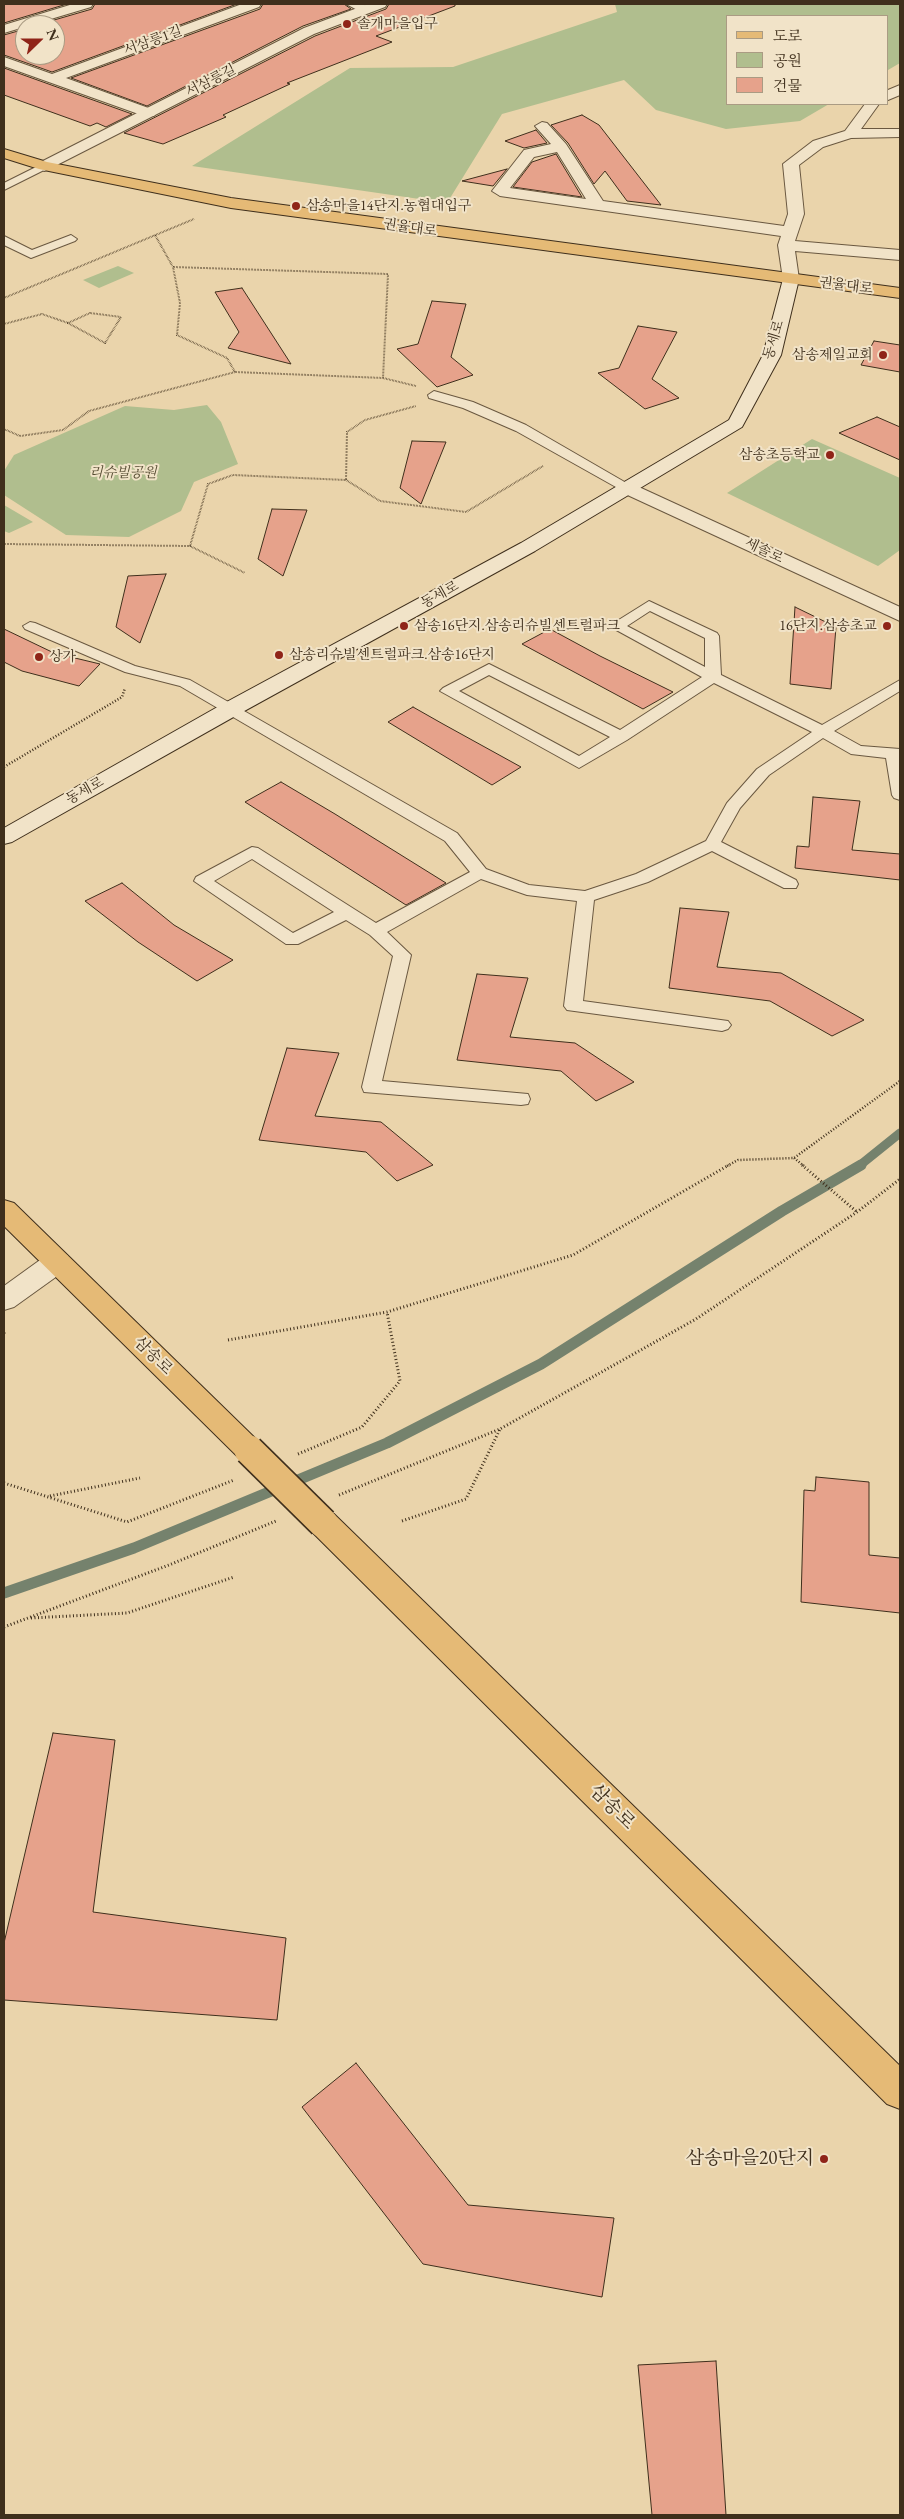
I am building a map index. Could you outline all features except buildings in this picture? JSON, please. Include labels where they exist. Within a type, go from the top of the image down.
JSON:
[{"type":"main road","name":"권율대로","points":[[4,153],[44,166],[231,204],[900,292]]},
{"type":"main road","name":"삼송로","points":[[4,1210],[249,1450],[329,1510],[900,2091]]},
{"type":"street","points":[[4,29],[86,4]]},
{"type":"street","name":"서삼릉1길","points":[[51,79],[254,4]]},
{"type":"street","name":"서삼릉길","points":[[44,166],[309,31],[359,7],[380,4]]},
{"type":"street","points":[[4,61],[149,113]]},
{"type":"street","points":[[889,95],[900,89]]},
{"type":"street","points":[[850,134],[871,105]]},
{"type":"street","points":[[542,126],[561,147],[598,205]]},
{"type":"street","points":[[791,279],[788,238],[796,214],[791,164],[818,144],[850,134],[900,133]]},
{"type":"street","points":[[561,147],[529,153],[500,191],[598,205],[788,238],[900,255]]},
{"type":"street","name":"동세로","points":[[4,837],[229,710],[528,547],[736,423],[772,355],[791,279]]},
{"type":"street","name":"세솔로","points":[[628,488],[900,614]]},
{"type":"street","points":[[4,1300],[57,1262]]},
{"type":"lane","points":[[4,187],[44,166]]},
{"type":"lane","points":[[4,241],[24,234]]},
{"type":"lane","points":[[4,241],[31,254],[71,239]]},
{"type":"lane","points":[[434,396],[468,405],[521,428],[628,488]]},
{"type":"lane","points":[[713,677],[712,636],[649,605],[616,626],[695,668],[713,677],[823,731],[857,751],[897,754],[900,796]]},
{"type":"lane","points":[[30,626],[130,669],[185,684],[451,837],[480,873],[527,890],[586,897],[642,878],[712,844],[733,806],[763,772],[823,731],[900,685]]},
{"type":"lane","points":[[621,737],[489,669],[448,691],[579,763],[621,737],[713,677]]},
{"type":"lane","points":[[712,844],[790,884]]},
{"type":"lane","points":[[345,913],[292,940],[202,881],[252,852],[376,931],[402,955],[371,1087],[521,1099]]},
{"type":"lane","points":[[376,931],[480,873]]},
{"type":"lane","points":[[586,897],[573,1006],[722,1025]]},
{"type":"path","points":[[4,298],[201,216]]},
{"type":"path","points":[[155,235],[173,267],[180,303],[177,335],[227,358],[235,372]]},
{"type":"path","points":[[173,267],[388,274],[382,378]]},
{"type":"path","points":[[4,324],[42,314],[68,323],[105,343],[121,317],[90,314],[68,323]]},
{"type":"path","points":[[4,429],[20,436],[62,430],[89,411],[235,372],[382,378],[412,384],[434,396]]},
{"type":"path","points":[[346,480],[347,432],[365,420],[411,409],[434,396]]},
{"type":"path","points":[[190,546],[208,484],[233,476],[346,480],[380,501],[466,512],[565,452]]},
{"type":"path","points":[[4,544],[190,546],[245,573]]},
{"type":"path","points":[[4,767],[122,697],[130,669]]},
{"type":"path","points":[[228,1340],[387,1312],[572,1255],[738,1160],[794,1158],[900,1081]]},
{"type":"path","points":[[794,1158],[857,1212]]},
{"type":"path","points":[[329,1510],[500,1429],[696,1319],[857,1212],[900,1179]]},
{"type":"path","points":[[402,1521],[466,1499],[500,1429]]},
{"type":"path","points":[[50,1496],[140,1478]]},
{"type":"path","points":[[4,1627],[169,1565],[280,1520]]},
{"type":"path","points":[[28,1618],[127,1614],[234,1577]]},
{"type":"green space","points":[[615,4],[900,4],[900,63],[889,69],[889,15],[726,15],[726,105],[827,105],[800,121],[726,129],[656,110],[624,80],[502,114],[447,203],[192,166],[350,68],[453,67],[617,12]]},
{"type":"green space","points":[[118,266],[134,273],[99,288],[83,280]]},
{"type":"green space","name":"리슈빌공원","points":[[207,405],[221,422],[238,464],[194,482],[181,511],[129,537],[66,535],[4,495],[4,471],[14,455],[125,406],[174,410]]},
{"type":"green space","points":[[812,439],[900,478],[900,550],[878,566],[727,493]]},
{"type":"green space","points":[[4,505],[33,522],[9,533],[4,531]]},
{"type":"waterway","points":[[859,1166],[900,1133]]},
{"type":"waterway","points":[[4,1593],[134,1548],[387,1443],[541,1364],[782,1211],[861,1165]]},
{"type":"place","name":"솔개마을입구","points":[[347,24]]},
{"type":"place","name":"삼송마을14단지.농협대입구","points":[[296,206]]},
{"type":"place","name":"삼송제일교회","points":[[883,355]]},
{"type":"place","name":"삼송초등학교","points":[[830,455]]},
{"type":"place","name":"삼송16단지.삼송리슈빌센트럴파크","points":[[404,626]]},
{"type":"place","name":"16단지.삼송초교","points":[[887,626]]},
{"type":"place","name":"삼송리슈빌센트럴파크.삼송16단지","points":[[279,655]]},
{"type":"place","name":"상가","points":[[39,657]]},
{"type":"place","name":"삼송마을20단지","points":[[824,2159]]}]
